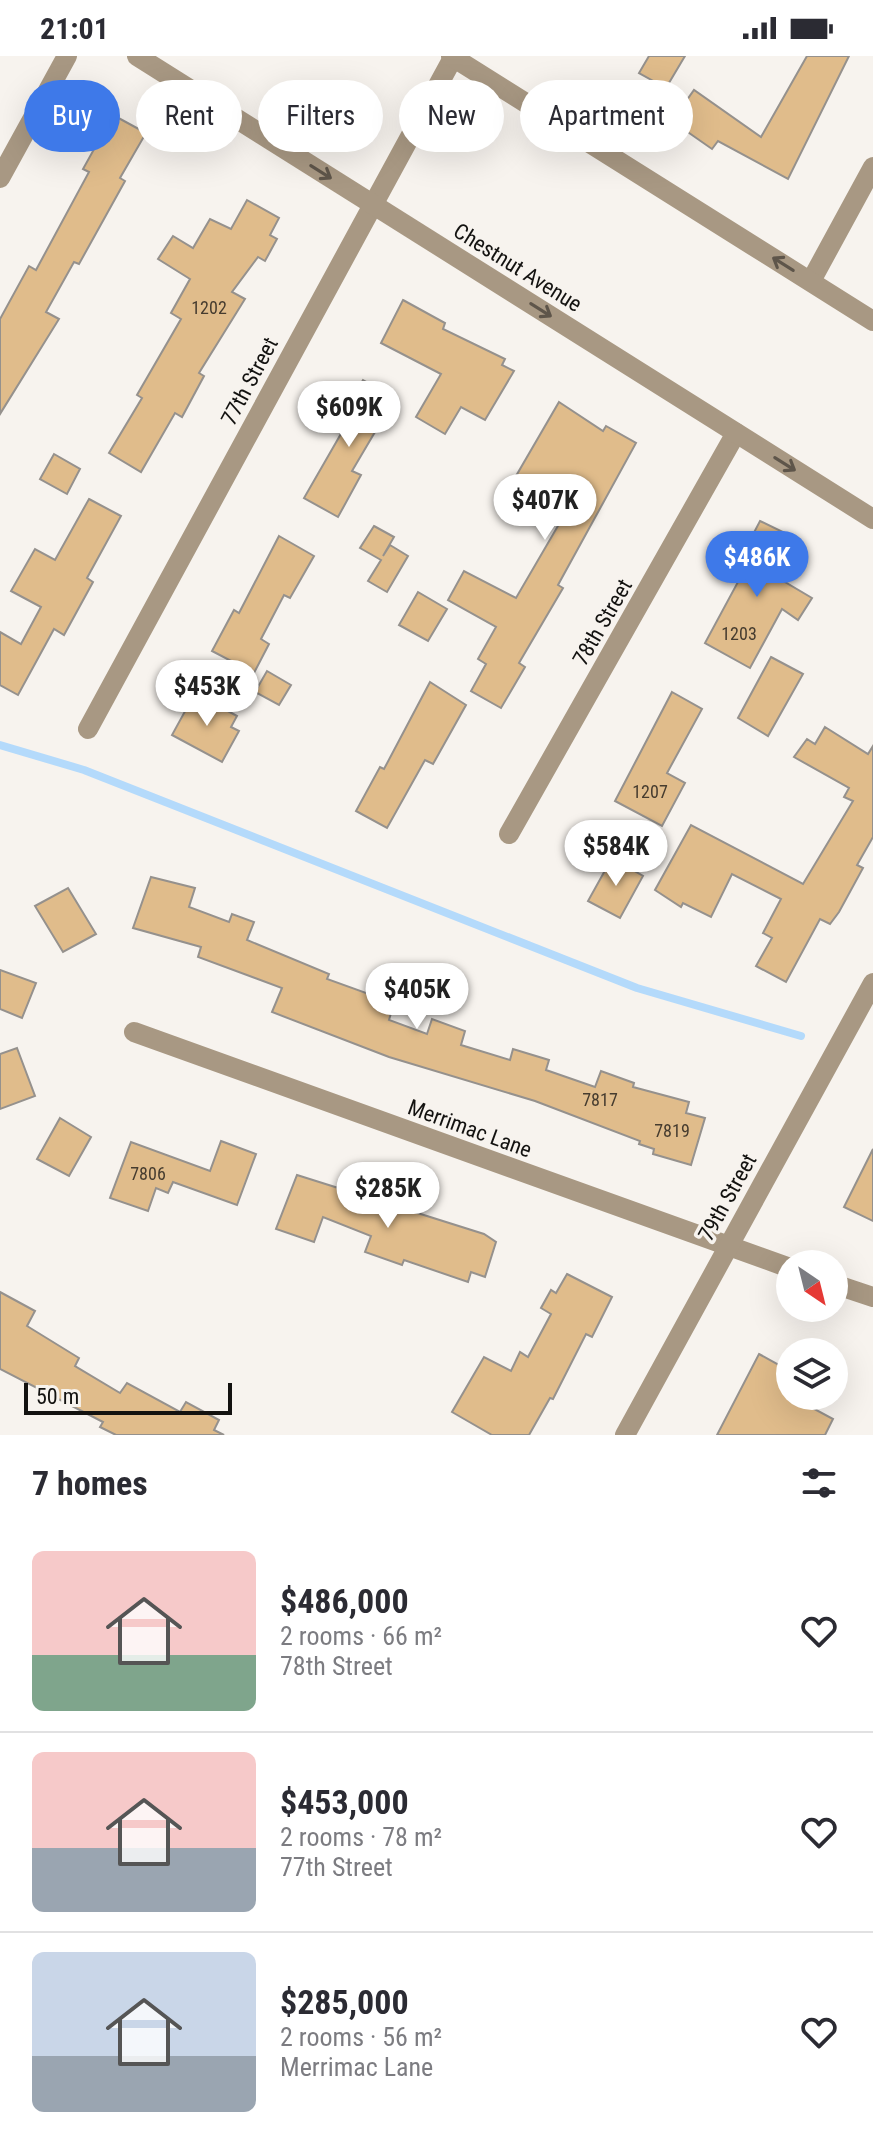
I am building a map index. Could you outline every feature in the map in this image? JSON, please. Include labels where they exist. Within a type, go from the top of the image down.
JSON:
[{"type":"street","points":[[0,178],[67,56]]},
{"type":"street","name":"Chestnut Avenue","points":[[137,56],[873,519]]},
{"type":"street","points":[[453,57],[873,321]]},
{"type":"street","name":"77th Street","points":[[88,729],[453,57]]},
{"type":"street","points":[[811,281],[873,167]]},
{"type":"street","name":"78th Street","points":[[509,834],[736,433]]},
{"type":"street","name":"79th Street","points":[[625,1435],[873,983]]},
{"type":"street","name":"Merrimac Lane","points":[[134,1032],[776,1263]]},
{"type":"street","points":[[848,1289],[873,1297]]},
{"type":"building","points":[[649,56],[685,56],[671,80],[652,80],[639,73]]},
{"type":"building","points":[[807,56],[849,56],[788,179],[718,141],[712,149],[693,136],[693,91],[761,137]]},
{"type":"building","points":[[120,119],[136,128],[136,150],[120,178],[125,181],[79,264],[74,262],[46,312],[59,319],[0,414],[0,319],[29,266],[36,270],[89,172],[83,169],[92,152],[120,152]]},
{"type":"building","points":[[247,200],[279,218],[270,235],[277,239],[265,261],[258,257],[232,292],[245,299],[199,373],[204,376],[182,417],[175,413],[141,472],[109,453],[142,398],[137,395],[181,319],[171,313],[190,279],[158,259],[173,236],[193,248],[210,219],[231,229]]},
{"type":"building","points":[[403,300],[445,323],[443,329],[505,359],[502,365],[514,371],[485,420],[461,407],[445,434],[416,417],[441,374],[381,343]]},
{"type":"building","points":[[363,380],[395,398],[352,471],[361,475],[338,517],[304,498],[346,425],[339,421]]},
{"type":"building","points":[[559,402],[603,431],[606,426],[636,443],[558,585],[563,588],[519,663],[525,667],[501,708],[471,691],[486,664],[478,659],[496,627],[448,600],[464,571],[516,598],[569,507],[516,476]]},
{"type":"building","points":[[54,454],[80,469],[67,494],[40,479]]},
{"type":"building","points":[[89,499],[121,516],[87,578],[93,582],[64,635],[54,629],[18,695],[0,685],[0,632],[21,644],[41,607],[11,591],[35,549],[55,560]]},
{"type":"building","points":[[760,521],[791,536],[776,566],[784,570],[780,579],[812,598],[798,620],[782,609],[750,668],[705,643],[745,569],[737,565]]},
{"type":"building","points":[[374,526],[394,537],[383,556],[390,545],[408,556],[387,592],[368,581],[381,560],[360,548]]},
{"type":"building","points":[[279,536],[314,556],[290,598],[284,595],[261,639],[269,644],[254,673],[212,651],[234,610],[239,613]]},
{"type":"building","points":[[418,592],[447,609],[428,641],[399,625]]},
{"type":"building","points":[[771,657],[803,674],[768,736],[738,718]]},
{"type":"building","points":[[267,671],[291,685],[279,705],[255,692]]},
{"type":"building","points":[[430,682],[466,705],[433,764],[425,760],[387,828],[356,811],[380,767],[384,769]]},
{"type":"building","points":[[672,692],[702,709],[667,773],[685,783],[662,826],[615,801]]},
{"type":"building","points":[[195,693],[237,716],[231,727],[239,731],[222,762],[172,735]]},
{"type":"building","points":[[825,727],[868,754],[873,746],[873,837],[857,865],[863,868],[839,912],[830,924],[820,919],[786,982],[756,966],[772,938],[763,933],[781,899],[732,874],[711,917],[683,903],[681,907],[655,890],[691,825],[803,884],[853,801],[844,797],[849,788],[794,757],[807,739],[815,744]]},
{"type":"building","points":[[612,858],[643,876],[620,918],[588,901]]},
{"type":"building","points":[[151,877],[195,888],[189,907],[229,922],[232,914],[254,922],[247,940],[329,974],[327,979],[394,1003],[389,1020],[427,1034],[432,1019],[465,1031],[461,1045],[510,1060],[513,1049],[549,1060],[546,1070],[595,1087],[601,1071],[634,1083],[633,1087],[689,1102],[686,1113],[705,1118],[691,1165],[653,1154],[654,1149],[639,1144],[640,1141],[535,1101],[389,1057],[272,1012],[282,988],[198,957],[201,947],[133,928]]},
{"type":"building","points":[[68,888],[96,934],[63,952],[35,906]]},
{"type":"building","points":[[0,970],[36,983],[22,1018],[0,1009]]},
{"type":"building","points":[[17,1048],[35,1096],[0,1109],[0,1054]]},
{"type":"building","points":[[60,1118],[91,1137],[69,1176],[37,1159]]},
{"type":"building","points":[[221,1141],[256,1154],[237,1205],[173,1182],[168,1193],[156,1188],[148,1211],[110,1198],[131,1142],[210,1171]]},
{"type":"building","points":[[873,1149],[873,1221],[844,1207]]},
{"type":"building","points":[[297,1175],[484,1234],[496,1242],[485,1277],[471,1272],[468,1282],[404,1260],[402,1265],[365,1252],[371,1236],[323,1217],[314,1242],[276,1229]]},
{"type":"building","points":[[567,1274],[612,1297],[592,1337],[586,1334],[553,1399],[550,1398],[529,1435],[492,1435],[452,1412],[484,1357],[511,1371],[520,1352],[528,1357],[551,1314],[541,1308],[551,1290],[556,1293]]},
{"type":"building","points":[[0,1292],[35,1311],[27,1326],[79,1358],[75,1366],[120,1393],[127,1383],[180,1412],[186,1402],[219,1420],[214,1430],[224,1435],[116,1435],[100,1427],[103,1422],[0,1369]]},
{"type":"building","points":[[759,1354],[776,1363],[776,1410],[816,1410],[833,1419],[825,1435],[717,1435]]},
{"type":"waterway","points":[[0,745],[84,770],[637,988],[801,1036]]}]
